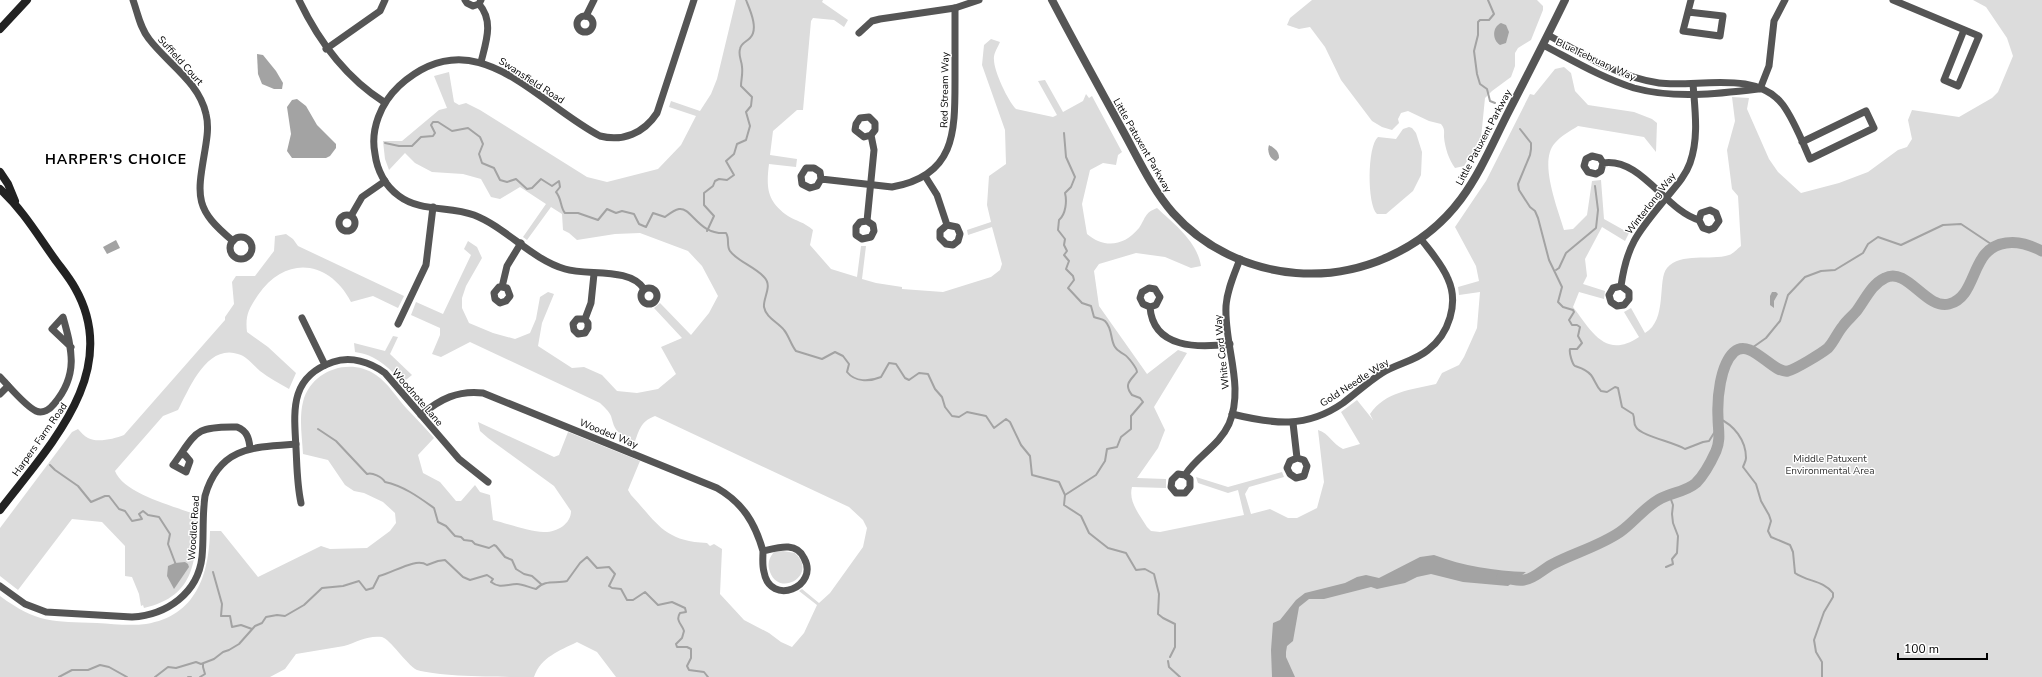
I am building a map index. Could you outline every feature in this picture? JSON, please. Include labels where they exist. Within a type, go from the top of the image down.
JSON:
[{"type":"main road","points":[[0,29],[27,0]]},
{"type":"main road","name":"Harpers Farm Road","points":[[0,172],[8,184],[16,204]]},
{"type":"main road","name":"Harpers Farm Road","points":[[0,189],[16,204],[75,288],[86,316],[90,347],[89,364],[84,386],[72,412],[1,506]]},
{"type":"street","name":"Suffield Court","points":[[133,0],[141,26],[148,38],[191,83],[203,103],[208,131],[200,182],[200,198],[209,219],[233,241]]},
{"type":"street","points":[[299,0],[326,49],[357,83],[384,102]]},
{"type":"street","points":[[326,49],[380,11],[385,0]]},
{"type":"street","points":[[465,0],[470,6],[480,2],[488,20],[488,37],[481,62]]},
{"type":"street","points":[[586,16],[594,0]]},
{"type":"street","name":"Swansfield Road","points":[[644,289],[638,282],[624,276],[594,274],[556,266],[538,256],[494,225],[474,215],[456,210],[422,206],[405,200],[391,190],[376,162],[373,142],[376,123],[384,102],[406,80],[428,68],[450,61],[481,62],[491,65],[513,77],[588,130],[600,136],[612,138],[626,137],[646,126],[657,113],[694,0]]},
{"type":"street","points":[[859,33],[872,22],[880,19],[955,8],[979,0]]},
{"type":"street","name":"Little Patuxent Parkway","points":[[1052,0],[1141,164],[1162,199],[1194,233],[1207,243],[1240,260],[1284,272],[1332,272],[1373,263],[1403,250],[1421,239],[1450,212],[1471,183],[1566,0]]},
{"type":"street","points":[[1688,12],[1723,16],[1720,36],[1683,31],[1691,0]]},
{"type":"street","points":[[1760,89],[1769,66],[1774,21],[1785,0]]},
{"type":"street","points":[[1893,0],[1979,36],[1958,86],[1944,80],[1964,30]]},
{"type":"street","name":"Red Stream Way","points":[[821,179],[871,186],[892,187],[903,185],[925,176],[945,154],[952,139],[954,129],[955,8]]},
{"type":"street","name":"Blue February Way","points":[[1548,35],[1627,75],[1659,83],[1737,83],[1760,89],[1772,95],[1784,106],[1810,159],[1874,128],[1866,111],[1802,142]]},
{"type":"street","name":"Blue February Way","points":[[1543,45],[1611,79],[1634,87],[1656,92],[1693,95],[1760,89]]},
{"type":"street","name":"Winterlong Way","points":[[1621,286],[1624,262],[1634,239],[1685,174],[1692,154],[1695,131],[1693,84]]},
{"type":"street","points":[[867,221],[874,150],[871,135]]},
{"type":"street","points":[[1603,163],[1616,163],[1627,167],[1686,214],[1699,220]]},
{"type":"street","points":[[925,176],[937,195],[947,225]]},
{"type":"street","points":[[351,216],[362,197],[385,181]]},
{"type":"street","points":[[398,324],[426,265],[433,207]]},
{"type":"street","name":"Gold Needle Way","points":[[1232,414],[1266,422],[1293,422],[1315,417],[1342,403],[1383,373],[1428,351],[1444,332],[1452,306],[1451,286],[1444,270],[1421,239]]},
{"type":"street","points":[[502,287],[507,266],[521,243]]},
{"type":"street","name":"White Cord Way","points":[[1185,475],[1193,464],[1219,440],[1228,425],[1232,414],[1235,400],[1235,381],[1226,320],[1227,301],[1231,284],[1240,260]]},
{"type":"street","points":[[585,319],[591,303],[594,274]]},
{"type":"street","points":[[1150,307],[1152,318],[1156,325],[1176,342],[1197,347],[1230,344]]},
{"type":"street","points":[[302,318],[325,365]]},
{"type":"street","points":[[0,377],[32,408],[42,412],[47,410],[62,393],[70,375],[72,364],[71,347]]},
{"type":"street","name":"Woodnote Lane","points":[[301,503],[298,485],[294,408],[296,399],[307,378],[325,365],[344,360],[355,360],[372,364],[385,373],[464,464],[488,482]]},
{"type":"street","points":[[0,394],[8,386]]},
{"type":"street","name":"Wooded Way","points":[[421,414],[435,404],[453,395],[475,392],[494,397],[717,488],[734,500],[748,516],[758,533],[763,551],[763,572],[772,587],[777,590],[788,591],[796,588],[802,582],[806,575],[807,564],[799,551],[787,547],[763,551]]},
{"type":"street","points":[[1293,422],[1297,458]]},
{"type":"street","points":[[181,454],[195,435],[203,429],[209,427],[242,428],[249,438],[250,448]]},
{"type":"street","name":"Woodlot Road","points":[[0,586],[25,604],[56,614],[142,616],[153,614],[173,605],[191,587],[200,569],[203,546],[204,501],[212,476],[226,460],[250,448],[296,444]]},
{"type":"green space","name":"Middle Patuxent Environmental Area","points":[[736,0],[823,0],[822,2],[848,20],[844,27],[834,20],[813,18],[811,21],[803,110],[797,110],[773,131],[770,155],[797,159],[796,167],[769,164],[768,187],[772,199],[781,210],[788,216],[813,230],[810,245],[831,269],[857,277],[861,246],[866,246],[862,279],[876,283],[902,287],[902,289],[943,292],[991,277],[1000,270],[1002,264],[992,227],[968,235],[967,230],[991,222],[987,205],[989,176],[1006,164],[1005,130],[982,65],[984,45],[991,39],[1000,42],[994,55],[996,71],[1009,100],[1016,109],[1053,117],[1057,115],[1038,81],[1045,80],[1063,112],[1083,101],[1086,94],[1089,98],[1092,96],[1122,152],[1118,155],[1116,165],[1103,163],[1090,170],[1082,204],[1087,234],[1101,242],[1121,242],[1127,239],[1139,228],[1147,214],[1157,208],[1190,241],[1199,257],[1201,266],[1191,268],[1165,257],[1136,253],[1099,264],[1094,271],[1099,306],[1147,374],[1178,350],[1187,353],[1154,407],[1165,430],[1158,448],[1137,478],[1166,479],[1166,488],[1132,487],[1131,493],[1133,503],[1147,527],[1151,531],[1160,532],[1244,515],[1238,490],[1228,493],[1198,483],[1196,477],[1228,487],[1282,472],[1284,477],[1249,487],[1245,494],[1251,514],[1270,509],[1288,518],[1297,518],[1317,508],[1324,482],[1318,430],[1322,431],[1343,449],[1360,444],[1341,412],[1357,400],[1373,420],[1370,414],[1376,406],[1384,400],[1408,390],[1436,384],[1442,373],[1459,365],[1477,328],[1480,292],[1459,295],[1458,287],[1479,281],[1476,266],[1455,227],[1486,181],[1530,94],[1534,95],[1555,69],[1564,67],[1571,73],[1575,91],[1588,105],[1634,112],[1652,119],[1657,123],[1656,152],[1644,137],[1578,126],[1555,143],[1550,151],[1548,161],[1554,198],[1564,230],[1573,229],[1587,215],[1592,181],[1601,180],[1604,219],[1629,233],[1625,241],[1602,227],[1585,259],[1587,276],[1583,284],[1605,291],[1604,299],[1579,292],[1573,307],[1593,333],[1608,344],[1617,345],[1627,343],[1639,337],[1624,312],[1631,308],[1645,333],[1652,327],[1657,319],[1659,310],[1664,273],[1673,263],[1688,258],[1721,257],[1729,255],[1734,253],[1741,246],[1738,196],[1732,189],[1727,150],[1735,121],[1732,97],[1749,98],[1747,109],[1769,159],[1778,172],[1801,193],[1839,183],[1868,172],[1898,150],[1907,147],[1912,139],[1908,120],[1912,110],[1959,117],[1992,98],[1998,92],[2013,56],[2007,38],[1986,7],[1973,0],[2042,0],[2042,677],[616,677],[597,652],[577,642],[551,655],[541,664],[534,677],[491,677],[441,674],[417,670],[408,663],[385,639],[382,637],[377,637],[367,638],[344,646],[296,654],[285,669],[270,677],[0,677],[0,596],[25,612],[46,619],[68,622],[122,625],[146,624],[163,620],[177,612],[188,603],[196,591],[207,563],[210,531],[221,531],[258,577],[321,546],[330,549],[367,548],[390,531],[396,523],[395,513],[383,502],[364,493],[354,491],[345,485],[328,460],[303,454],[301,414],[307,391],[314,382],[323,375],[344,367],[355,367],[366,370],[376,375],[384,382],[434,438],[418,455],[423,473],[440,482],[456,501],[461,501],[475,485],[480,492],[490,495],[493,520],[519,528],[540,532],[550,532],[558,529],[569,520],[571,511],[554,486],[488,438],[480,431],[478,422],[554,457],[559,455],[568,432],[640,461],[628,490],[631,495],[663,529],[671,535],[692,542],[707,543],[710,546],[714,544],[722,549],[720,594],[744,620],[792,647],[804,633],[817,605],[799,591],[802,589],[819,603],[830,593],[863,547],[867,528],[863,520],[849,507],[655,416],[646,421],[640,428],[633,447],[622,442],[624,436],[616,430],[610,414],[600,403],[470,342],[441,357],[432,354],[440,335],[440,328],[411,315],[416,302],[443,314],[471,255],[464,249],[468,241],[477,247],[482,258],[466,286],[462,298],[462,308],[469,323],[493,333],[515,339],[530,333],[536,319],[540,297],[548,292],[554,294],[542,323],[538,346],[572,368],[584,367],[602,375],[617,391],[637,393],[658,389],[676,374],[661,347],[682,338],[654,308],[660,303],[691,335],[709,313],[718,296],[702,266],[688,251],[640,233],[615,234],[577,240],[563,230],[562,214],[551,207],[527,240],[523,237],[546,204],[520,187],[500,199],[491,197],[481,179],[463,174],[432,172],[415,163],[405,153],[389,170],[385,159],[383,141],[402,141],[439,110],[447,108],[434,76],[449,72],[454,102],[459,105],[466,103],[480,110],[587,177],[607,182],[658,169],[681,145],[696,116],[669,107],[671,101],[700,111],[711,94],[717,79]]},
{"type":"green space","points":[[1312,0],[1537,0],[1543,6],[1543,10],[1531,40],[1518,48],[1515,53],[1515,66],[1511,77],[1485,98],[1481,138],[1464,166],[1455,168],[1448,154],[1444,129],[1441,124],[1429,121],[1408,111],[1401,113],[1398,119],[1399,123],[1392,130],[1382,127],[1372,121],[1341,80],[1325,47],[1310,27],[1299,29],[1287,25],[1290,18]]},
{"type":"green space","points":[[1409,127],[1416,133],[1422,152],[1421,175],[1413,191],[1386,214],[1377,214],[1371,199],[1370,188],[1370,163],[1374,143],[1378,137],[1396,139],[1403,129]]},
{"type":"green space","points":[[286,234],[293,239],[298,246],[404,296],[398,308],[373,296],[351,302],[342,288],[331,278],[319,271],[307,268],[294,269],[281,273],[269,282],[252,304],[248,312],[247,332],[268,347],[296,373],[289,389],[263,374],[244,356],[229,352],[219,354],[210,360],[202,369],[188,390],[178,410],[163,416],[115,471],[120,479],[139,493],[197,515],[194,560],[184,585],[174,594],[161,602],[144,608],[143,605],[141,606],[139,594],[132,577],[125,576],[125,546],[102,522],[72,519],[18,590],[0,576],[0,528],[72,432],[78,429],[87,437],[96,440],[111,439],[124,435],[225,320],[225,317],[234,304],[232,282],[236,276],[255,276],[274,251],[275,236]]},
{"type":"green space","points":[[393,336],[398,337],[390,354],[412,375],[402,383],[387,367],[376,359],[355,352],[354,343],[385,351]]},
{"type":"green space","points":[[783,551],[795,553],[801,561],[802,569],[800,576],[788,583],[781,583],[775,580],[770,572],[769,566],[770,559],[774,552]]},
{"type":"shaded area","points":[[1501,23],[1506,25],[1509,32],[1506,43],[1500,45],[1497,43],[1494,34],[1496,27]]},
{"type":"shaded area","points":[[257,54],[263,55],[276,71],[283,83],[282,89],[274,89],[262,84],[258,74]]},
{"type":"shaded area","points":[[297,99],[306,106],[317,125],[336,144],[336,148],[330,156],[326,158],[292,158],[287,151],[291,134],[287,107],[292,100]]},
{"type":"shaded area","points":[[1269,145],[1278,153],[1279,158],[1276,161],[1269,154]]},
{"type":"shaded area","points":[[116,240],[120,248],[107,254],[103,247]]},
{"type":"shaded area","points":[[1772,292],[1776,292],[1778,294],[1774,301],[1774,308],[1770,305],[1770,296]]},
{"type":"shaded area","points":[[1434,555],[1479,567],[1526,572],[1508,586],[1463,582],[1431,574],[1417,577],[1405,583],[1377,589],[1371,587],[1324,599],[1309,599],[1299,607],[1293,641],[1287,646],[1286,657],[1295,677],[1272,677],[1271,650],[1273,623],[1280,620],[1296,600],[1305,593],[1345,583],[1357,577],[1366,575],[1379,578],[1420,557]]},
{"type":"shaded area","points":[[185,562],[189,567],[174,589],[167,576],[168,566],[175,563]]},
{"type":"waterway","points":[[707,231],[714,216],[704,205],[704,193],[713,186],[715,181],[719,179],[727,180],[734,175],[726,161],[734,154],[737,144],[746,140],[750,126],[746,112],[751,106],[752,97],[741,86],[742,65],[739,54],[741,45],[750,38],[754,30],[753,19],[746,0]]},
{"type":"waterway","points":[[1488,0],[1494,14],[1489,20],[1480,20],[1478,22],[1478,35],[1474,51],[1480,84],[1487,89],[1490,101],[1495,103]]},
{"type":"waterway","points":[[385,143],[399,146],[412,146],[421,137],[433,136],[435,133],[431,125],[433,122],[438,122],[452,131],[468,128],[480,137],[483,144],[479,154],[482,163],[494,168],[500,180],[507,182],[516,179],[527,189],[532,188],[541,179],[552,186],[559,181],[560,187],[556,192],[565,213],[578,213],[598,220],[607,209],[616,213],[622,211],[634,214],[639,224],[646,227],[653,213],[665,217],[679,209],[688,212],[702,226],[709,230],[726,233],[728,238],[728,246],[733,255],[756,270],[767,280],[768,288],[764,303],[765,311],[782,327],[796,351],[822,359],[835,352],[843,356],[849,364],[847,372],[854,378],[862,380],[872,380],[881,377],[889,363],[896,364],[905,378],[909,380],[919,373],[928,374],[935,389],[942,397],[945,407],[952,416],[959,417],[967,412],[986,416],[994,428],[1006,419],[1010,422],[1021,445],[1030,456],[1032,475],[1059,482],[1065,495],[1064,505],[1081,516],[1089,533],[1108,548],[1126,553],[1136,570],[1145,569],[1154,574],[1159,594],[1158,614],[1175,624],[1175,647],[1170,657]]},
{"type":"waterway","points":[[1520,129],[1531,143],[1531,149],[1518,184],[1519,190],[1530,207],[1535,211],[1538,218],[1549,260],[1562,287],[1558,302],[1563,307],[1573,310],[1574,312],[1569,320],[1572,325],[1577,325],[1580,327],[1578,336],[1582,343],[1577,349],[1570,349],[1571,358],[1574,365],[1589,373],[1601,391],[1607,392],[1615,387],[1618,388],[1622,407],[1633,414],[1635,425],[1639,430],[1651,436],[1685,449],[1709,441],[1719,425]]},
{"type":"waterway","points":[[1064,133],[1066,157],[1075,177],[1071,187],[1065,193],[1065,207],[1059,220],[1058,230],[1065,239],[1064,245],[1067,251],[1064,255],[1069,261],[1066,269],[1073,276],[1074,280],[1068,288],[1082,303],[1091,306],[1094,317],[1104,320],[1108,324],[1113,344],[1128,358],[1137,370],[1129,382],[1129,391],[1132,395],[1140,398],[1143,402],[1131,416],[1131,429],[1121,437],[1117,447],[1107,449],[1105,461],[1096,475],[1065,495]]},
{"type":"waterway","points":[[1556,270],[1559,268],[1566,253],[1596,228],[1598,210],[1595,186]]},
{"type":"waterway","points":[[1749,350],[1766,338],[1780,321],[1788,295],[1805,277],[1821,271],[1835,270],[1863,253],[1868,244],[1878,237],[1901,245],[1943,225],[1961,224],[1991,244],[1998,244]]},
{"type":"waterway","points":[[1502,577],[1519,580],[1531,578],[1551,565],[1612,537],[1658,500],[1696,483],[1707,468],[1718,447],[1718,401],[1720,383],[1725,365],[1734,352],[1741,349],[1747,349],[1754,352],[1775,367],[1788,371],[1809,361],[1828,348],[1876,284],[1885,278],[1893,276],[1901,278],[1932,301],[1941,304],[1949,304],[1959,299],[1965,292],[1980,262],[1994,247],[2006,243],[2020,243],[2042,251]]},
{"type":"waterway","points":[[1718,418],[1734,429],[1744,445],[1746,458],[1743,467],[1756,484],[1761,501],[1769,515],[1771,521],[1768,531],[1771,537],[1790,545],[1793,552],[1795,573],[1820,583],[1833,593],[1833,597],[1824,612],[1814,640],[1816,652],[1822,662],[1822,677]]},
{"type":"waterway","points":[[318,429],[336,441],[367,474],[377,475],[385,482],[405,489],[434,508],[438,522],[446,526],[455,536],[489,548],[494,545],[496,546],[505,557],[512,560],[516,569],[524,574],[532,576],[541,584]]},
{"type":"waterway","points":[[50,465],[78,486],[91,502],[105,496],[109,496],[119,509],[125,511],[132,521],[142,519],[139,514],[143,511],[148,515],[159,517],[170,534],[168,544],[176,565]]},
{"type":"waterway","points":[[1666,567],[1673,564],[1672,559],[1677,553],[1678,536],[1673,523],[1673,505],[1669,494]]},
{"type":"waterway","points":[[155,677],[168,667],[176,668],[196,662],[201,664],[214,659],[223,652],[239,644],[255,626],[262,623],[266,617],[277,615],[285,616],[304,605],[322,588],[343,586],[359,581],[366,590],[373,588],[379,576],[404,566],[417,563],[427,565],[445,560],[463,577],[470,580],[487,575],[493,579],[491,582],[497,585],[504,586],[519,584],[536,589],[543,584],[567,581],[580,563],[587,557],[597,568],[609,567],[615,574],[609,586],[612,588],[621,589],[627,600],[633,600],[645,592],[658,605],[672,602],[685,608],[686,612],[680,613],[678,618],[684,631],[682,638],[676,644],[677,647],[687,647],[691,649],[691,658],[687,666],[689,670],[704,672],[708,677]]},
{"type":"waterway","points":[[213,572],[222,604],[221,616],[230,616],[232,627],[241,625],[252,629]]},
{"type":"waterway","points":[[1168,661],[1169,667],[1180,677]]},
{"type":"waterway","points":[[200,677],[205,674],[203,664]]},
{"type":"waterway","points":[[59,677],[72,670],[88,670],[100,665],[109,667],[127,677]]},
{"type":"district","name":"HARPER'S CHOICE","points":[[116,159]]}]
